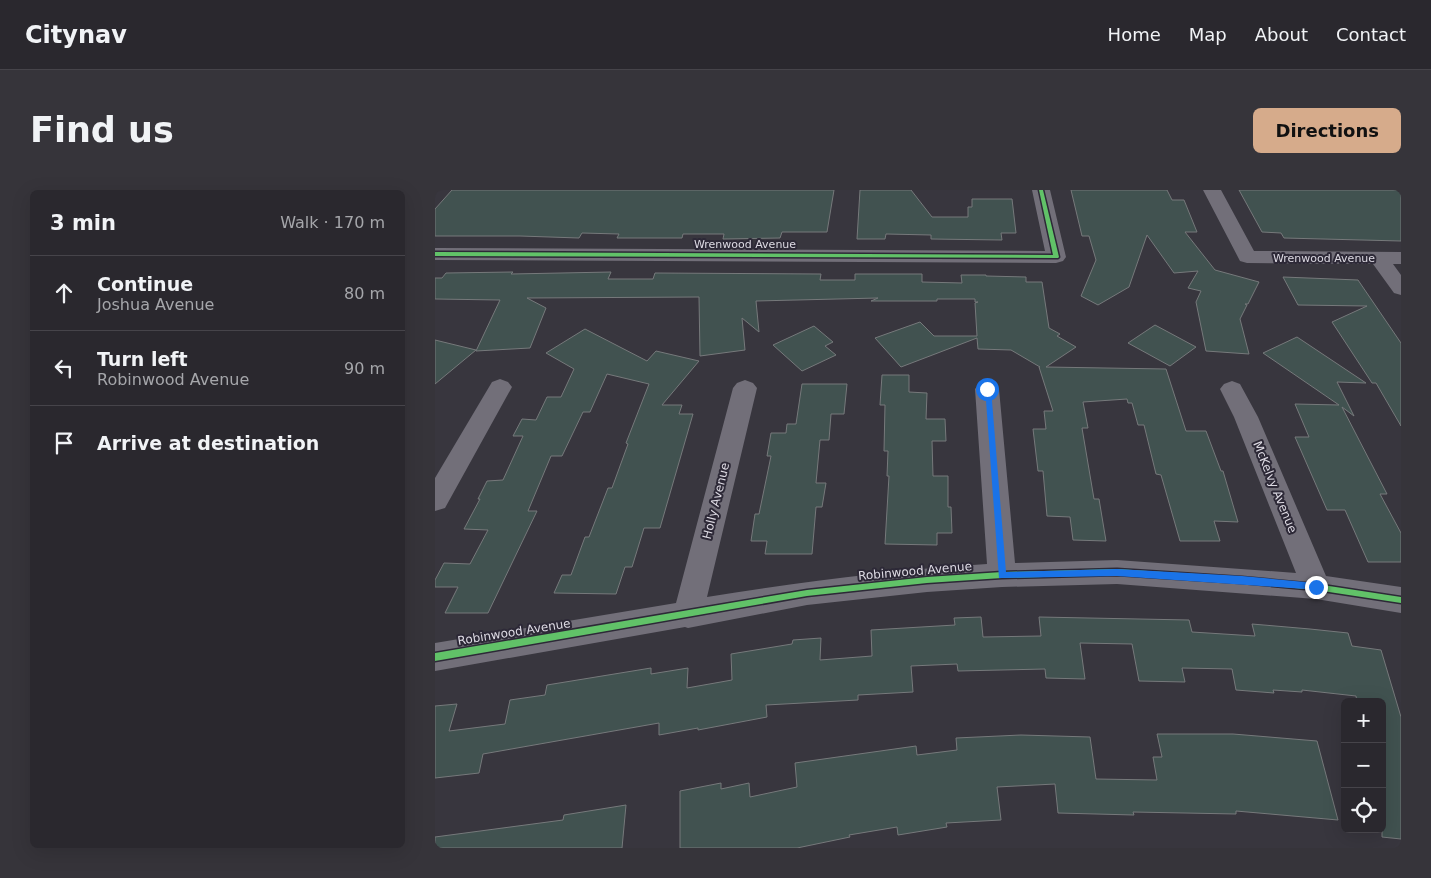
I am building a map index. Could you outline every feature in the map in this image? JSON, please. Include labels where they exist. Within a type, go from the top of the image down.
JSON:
[{"type":"street","name":"Wrenwood Avenue","points":[[435,254],[1055,257],[1041,190]]},
{"type":"street","name":"Wrenwood Avenue","points":[[1212,190],[1247,257],[1401,258]]},
{"type":"street","points":[[1379,258],[1401,289]]},
{"type":"street","points":[[435,501],[500,387]]},
{"type":"street","name":"Holly Avenue","points":[[688,615],[745,388]]},
{"type":"street","points":[[987,389],[1002,575]]},
{"type":"street","name":"McKelvy Avenue","points":[[1232,389],[1246,417],[1316,587]]},
{"type":"street","name":"Robinwood Avenue","points":[[435,657],[688,615],[807,593],[927,580],[1002,575],[1117,572],[1316,587],[1401,600]]},
{"type":"building","points":[[452,190],[834,190],[827,232],[782,232],[780,238],[723,239],[724,234],[683,234],[682,238],[617,238],[619,234],[582,233],[579,238],[435,236],[435,209]]},
{"type":"building","points":[[860,190],[911,190],[932,217],[968,217],[968,207],[972,207],[972,199],[1012,199],[1016,233],[1001,233],[1002,240],[931,239],[931,235],[886,234],[885,239],[857,239]]},
{"type":"building","points":[[1071,190],[1167,190],[1172,200],[1184,200],[1197,232],[1185,232],[1215,270],[1259,282],[1248,304],[1245,304],[1247,305],[1240,319],[1249,354],[1206,351],[1196,302],[1201,291],[1188,288],[1198,271],[1174,273],[1147,235],[1129,287],[1098,305],[1081,296],[1096,260],[1089,236],[1082,236]]},
{"type":"building","points":[[1239,190],[1401,190],[1401,241],[1284,238],[1281,233],[1262,232]]},
{"type":"building","points":[[513,272],[511,274],[611,272],[608,279],[653,279],[655,273],[821,274],[820,280],[855,280],[855,274],[922,274],[922,282],[962,283],[961,275],[986,275],[1026,277],[1026,282],[1042,282],[1049,328],[1060,334],[1057,336],[1076,347],[1046,367],[1166,369],[1186,431],[1206,431],[1221,471],[1223,471],[1238,522],[1214,521],[1220,541],[1180,541],[1161,475],[1156,474],[1144,425],[1138,425],[1132,403],[1128,403],[1127,399],[1083,402],[1088,428],[1082,428],[1094,499],[1099,499],[1106,541],[1073,540],[1070,517],[1047,516],[1043,471],[1038,471],[1033,429],[1046,429],[1044,411],[1053,411],[1040,367],[1011,350],[978,349],[977,338],[901,367],[875,338],[920,322],[934,336],[977,336],[975,303],[978,302],[975,302],[975,299],[871,301],[878,298],[756,301],[759,332],[742,318],[745,350],[700,356],[699,297],[527,298],[546,308],[530,348],[476,351],[500,300],[435,299],[435,278],[442,278],[446,273]]},
{"type":"building","points":[[1283,277],[1358,280],[1401,343],[1401,426],[1376,383],[1372,383],[1332,322],[1367,306],[1298,305]]},
{"type":"building","points":[[1155,325],[1196,347],[1170,366],[1128,343]]},
{"type":"building","points":[[814,326],[833,342],[825,346],[836,355],[802,371],[773,345]]},
{"type":"building","points":[[585,329],[647,361],[656,351],[699,361],[662,405],[682,405],[679,414],[693,414],[660,528],[644,528],[632,567],[625,567],[616,594],[554,593],[562,575],[571,575],[585,537],[589,537],[608,488],[612,488],[628,444],[626,443],[649,384],[607,374],[590,412],[583,412],[562,456],[551,456],[528,511],[537,511],[488,613],[445,613],[458,587],[435,587],[435,580],[444,563],[470,564],[488,530],[464,529],[487,481],[503,480],[523,436],[513,436],[522,419],[536,420],[547,397],[561,397],[574,369],[546,353]]},
{"type":"building","points":[[1297,337],[1366,383],[1337,382],[1354,416],[1342,407],[1387,494],[1380,494],[1401,533],[1401,562],[1368,562],[1345,510],[1327,510],[1295,437],[1309,437],[1295,404],[1339,405],[1263,353]]},
{"type":"building","points":[[435,340],[476,350],[435,384]]},
{"type":"building","points":[[882,375],[909,375],[909,392],[927,393],[926,419],[945,419],[946,441],[932,441],[933,476],[948,476],[948,507],[951,507],[952,533],[937,533],[937,545],[885,544],[889,476],[887,476],[888,451],[884,451],[885,405],[880,405]]},
{"type":"building","points":[[802,384],[847,384],[844,414],[831,414],[829,440],[820,440],[816,483],[826,483],[822,507],[816,507],[812,554],[765,554],[767,541],[751,541],[755,514],[759,514],[771,456],[767,456],[771,433],[786,433],[787,424],[796,424]]},
{"type":"building","points":[[981,617],[983,637],[1041,636],[1039,617],[1189,620],[1192,632],[1255,636],[1252,624],[1348,633],[1352,646],[1381,650],[1401,717],[1401,839],[1382,837],[1382,833],[1386,833],[1386,698],[1356,698],[1356,696],[1302,690],[1302,692],[1273,690],[1274,693],[1236,690],[1232,669],[1182,668],[1185,682],[1139,681],[1132,644],[1080,643],[1085,679],[1046,678],[1045,669],[958,671],[957,664],[911,666],[913,692],[858,695],[858,700],[766,705],[767,717],[698,730],[698,728],[659,735],[659,723],[483,754],[479,773],[435,778],[435,706],[457,704],[449,731],[505,724],[510,700],[545,695],[547,685],[651,668],[651,674],[688,668],[687,688],[732,680],[731,654],[792,644],[793,640],[821,638],[820,660],[872,656],[871,630],[955,625],[954,618]]},
{"type":"building","points":[[1157,734],[1233,734],[1317,741],[1338,820],[1236,811],[1236,814],[1133,812],[1134,815],[1058,813],[1055,784],[997,787],[1001,820],[946,823],[947,827],[898,835],[897,827],[849,835],[850,837],[797,848],[680,848],[680,791],[721,783],[721,789],[749,783],[750,797],[797,787],[795,763],[916,746],[917,755],[957,750],[956,738],[1021,735],[1090,737],[1096,779],[1157,780],[1153,757],[1162,757]]},
{"type":"building","points":[[626,805],[622,848],[435,848],[435,837],[563,820],[564,815]]},
{"type":"cycle path","points":[[435,254],[1056,257],[1041,190]]},
{"type":"cycle path","points":[[435,657],[807,593],[927,580],[1002,575],[1117,572],[1316,587],[1401,600]]},
{"type":"route","points":[[987,389],[1002,575],[1117,572],[1316,587]]}]
